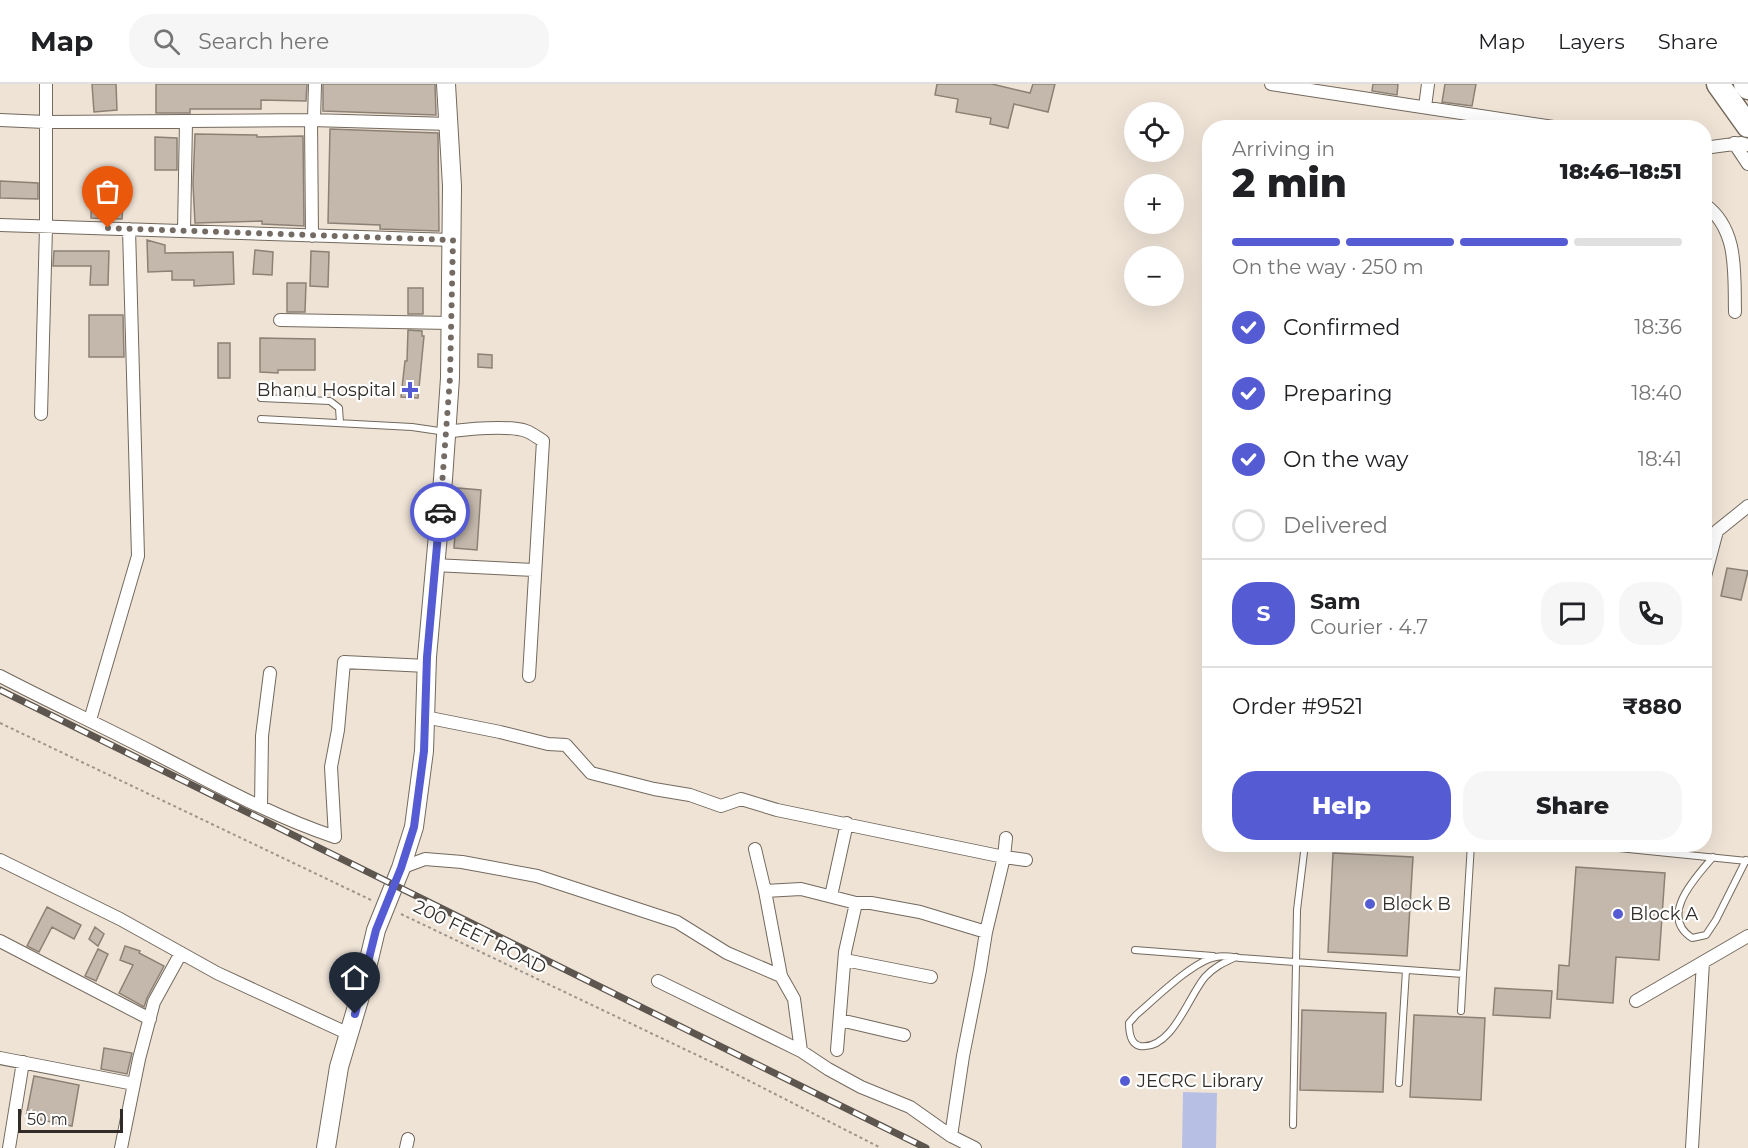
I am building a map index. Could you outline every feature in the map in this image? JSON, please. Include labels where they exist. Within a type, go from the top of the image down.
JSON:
[{"type":"highway","points":[[1718,84],[1744,135]]},
{"type":"street","points":[[41,414],[46,227],[46,84]]},
{"type":"street","points":[[312,236],[312,120],[315,84]]},
{"type":"street","points":[[326,1148],[339,1067],[376,930],[401,868],[414,827],[424,751],[434,565],[447,432],[451,323],[453,240],[450,124],[446,84]]},
{"type":"street","points":[[1270,84],[1324,88],[1509,120]]},
{"type":"street","points":[[1425,107],[1428,84]]},
{"type":"street","points":[[0,120],[45,122],[312,120],[450,124]]},
{"type":"street","points":[[184,231],[186,121]]},
{"type":"street","points":[[1712,145],[1744,135],[1748,164]]},
{"type":"street","points":[[1712,210],[1729,235],[1735,312]]},
{"type":"street","points":[[0,225],[453,240]]},
{"type":"street","points":[[90,720],[138,556],[129,229]]},
{"type":"street","points":[[280,320],[451,323]]},
{"type":"street","points":[[447,432],[464,429],[526,431],[543,441],[529,676]]},
{"type":"street","points":[[1712,550],[1717,531],[1748,506]]},
{"type":"street","points":[[434,565],[534,570]]},
{"type":"street","points":[[0,676],[90,720],[215,786],[301,826],[335,837],[331,767],[338,730],[344,662],[427,666]]},
{"type":"street","points":[[261,807],[262,736],[270,673]]},
{"type":"street","points":[[425,717],[566,746],[591,773],[621,782],[690,795],[721,806],[741,799],[777,810],[892,835],[1026,860]]},
{"type":"street","points":[[831,896],[847,824]]},
{"type":"street","points":[[951,1137],[963,1056],[1006,838]]},
{"type":"street","points":[[755,849],[781,976],[794,999],[801,1051]]},
{"type":"street","points":[[401,868],[425,859],[462,862],[537,876],[677,922],[727,953],[781,976]]},
{"type":"street","points":[[0,861],[120,919],[217,973],[349,1034]]},
{"type":"street","points":[[765,891],[801,889],[856,903],[871,903],[920,912],[986,932]]},
{"type":"street","points":[[837,1050],[845,960],[856,903]]},
{"type":"street","points":[[1636,1001],[1748,936]]},
{"type":"street","points":[[0,941],[150,1019]]},
{"type":"street","points":[[121,1148],[154,1002],[182,953]]},
{"type":"street","points":[[845,960],[931,977]]},
{"type":"street","points":[[1692,1148],[1703,962]]},
{"type":"street","points":[[658,981],[801,1051],[861,1087],[910,1107],[951,1137],[975,1148]]},
{"type":"street","points":[[840,1020],[904,1035]]},
{"type":"street","points":[[0,1058],[134,1083]]},
{"type":"street","points":[[9,1148],[23,1062]]},
{"type":"lane","points":[[261,398],[330,401],[339,408],[340,423]]},
{"type":"lane","points":[[261,419],[412,427],[447,432]]},
{"type":"lane","points":[[1293,1125],[1296,910],[1304,852]]},
{"type":"lane","points":[[1461,1011],[1471,852]]},
{"type":"lane","points":[[1661,852],[1713,857],[1747,861],[1706,935],[1692,938],[1683,932],[1680,923],[1680,908],[1684,892],[1713,857]]},
{"type":"lane","points":[[1135,950],[1463,974]]},
{"type":"lane","points":[[1217,957],[1197,965],[1136,1015],[1129,1023],[1132,1041],[1137,1045],[1154,1044],[1180,1019],[1202,980],[1215,966],[1236,957]]},
{"type":"lane","points":[[1399,1083],[1406,970]]},
{"type":"path","name":"200 FEET ROAD","points":[[0,723],[722,1067],[881,1148]]},
{"type":"shaded area","points":[[1183,1092],[1217,1093],[1216,1148],[1182,1148]]},
{"type":"building","points":[[92,84],[116,84],[117,110],[94,112]]},
{"type":"building","points":[[156,84],[307,84],[306,101],[261,100],[261,109],[190,109],[190,113],[156,113]]},
{"type":"building","points":[[323,84],[435,84],[436,115],[323,111]]},
{"type":"building","points":[[937,84],[992,84],[1030,93],[1033,84],[1055,84],[1048,112],[1014,104],[1008,128],[990,124],[991,118],[956,112],[958,99],[935,95]]},
{"type":"building","points":[[1373,84],[1398,84],[1397,95],[1372,91]]},
{"type":"building","points":[[1445,84],[1476,84],[1472,106],[1442,102]]},
{"type":"building","points":[[330,129],[438,133],[439,231],[380,229],[380,225],[328,223]]},
{"type":"building","points":[[195,134],[257,135],[257,137],[303,136],[304,226],[262,224],[262,221],[195,223],[193,184]]},
{"type":"building","points":[[155,137],[177,138],[177,170],[155,170]]},
{"type":"building","points":[[0,181],[38,183],[38,199],[0,198]]},
{"type":"building","points":[[92,185],[124,187],[122,219],[91,218]]},
{"type":"building","points":[[147,240],[165,245],[165,253],[233,252],[234,284],[194,286],[194,280],[172,280],[172,271],[148,272]]},
{"type":"building","points":[[255,250],[273,252],[272,275],[253,274]]},
{"type":"building","points":[[54,251],[109,251],[108,285],[90,285],[91,266],[53,266]]},
{"type":"building","points":[[311,251],[329,252],[328,287],[310,286]]},
{"type":"building","points":[[287,283],[306,283],[305,312],[287,312]]},
{"type":"building","points":[[408,288],[423,288],[423,314],[408,314]]},
{"type":"building","points":[[89,315],[123,315],[124,357],[89,357]]},
{"type":"building","points":[[408,330],[422,331],[422,336],[424,336],[418,398],[401,397],[405,361],[407,361]]},
{"type":"building","points":[[260,338],[315,339],[315,370],[260,372]]},
{"type":"building","points":[[218,343],[230,343],[230,378],[218,378]]},
{"type":"building","points":[[478,354],[492,355],[492,368],[478,367]]},
{"type":"building","points":[[458,488],[481,490],[477,550],[454,548]]},
{"type":"building","points":[[1727,568],[1748,571],[1741,600],[1721,596]]},
{"type":"building","name":"Block B","points":[[1333,853],[1413,857],[1407,956],[1328,952]]},
{"type":"building","name":"Block A","points":[[1576,867],[1665,873],[1659,960],[1616,957],[1613,1003],[1557,999],[1559,965],[1569,966]]},
{"type":"building","points":[[47,907],[81,925],[74,939],[52,927],[39,952],[27,946]]},
{"type":"building","points":[[95,927],[104,934],[98,946],[89,939]]},
{"type":"building","points":[[125,946],[140,951],[139,953],[164,966],[144,1007],[119,993],[133,965],[120,960]]},
{"type":"building","points":[[98,949],[108,954],[96,981],[85,976]]},
{"type":"building","points":[[1495,988],[1552,991],[1550,1018],[1493,1015]]},
{"type":"building","points":[[1302,1010],[1386,1013],[1383,1092],[1300,1090]]},
{"type":"building","points":[[1414,1015],[1485,1018],[1481,1100],[1410,1097]]},
{"type":"building","points":[[104,1048],[132,1053],[127,1074],[101,1069]]},
{"type":"building","points":[[34,1076],[79,1085],[72,1126],[26,1117]]},
{"type":"railway","points":[[0,690],[926,1148]]},
{"type":"way so far","points":[[108,228],[453,240],[450,378],[440,512]]},
{"type":"place","name":"Bhanu Hospital","points":[[410,390]]},
{"type":"place","name":"Block B","points":[[1370,904]]},
{"type":"place","name":"Block A","points":[[1618,914]]},
{"type":"place","name":"JECRC Library","points":[[1125,1081]]},
{"type":"route","points":[[355,1014],[376,930],[401,868],[414,827],[424,751],[427,657],[440,512]]}]
